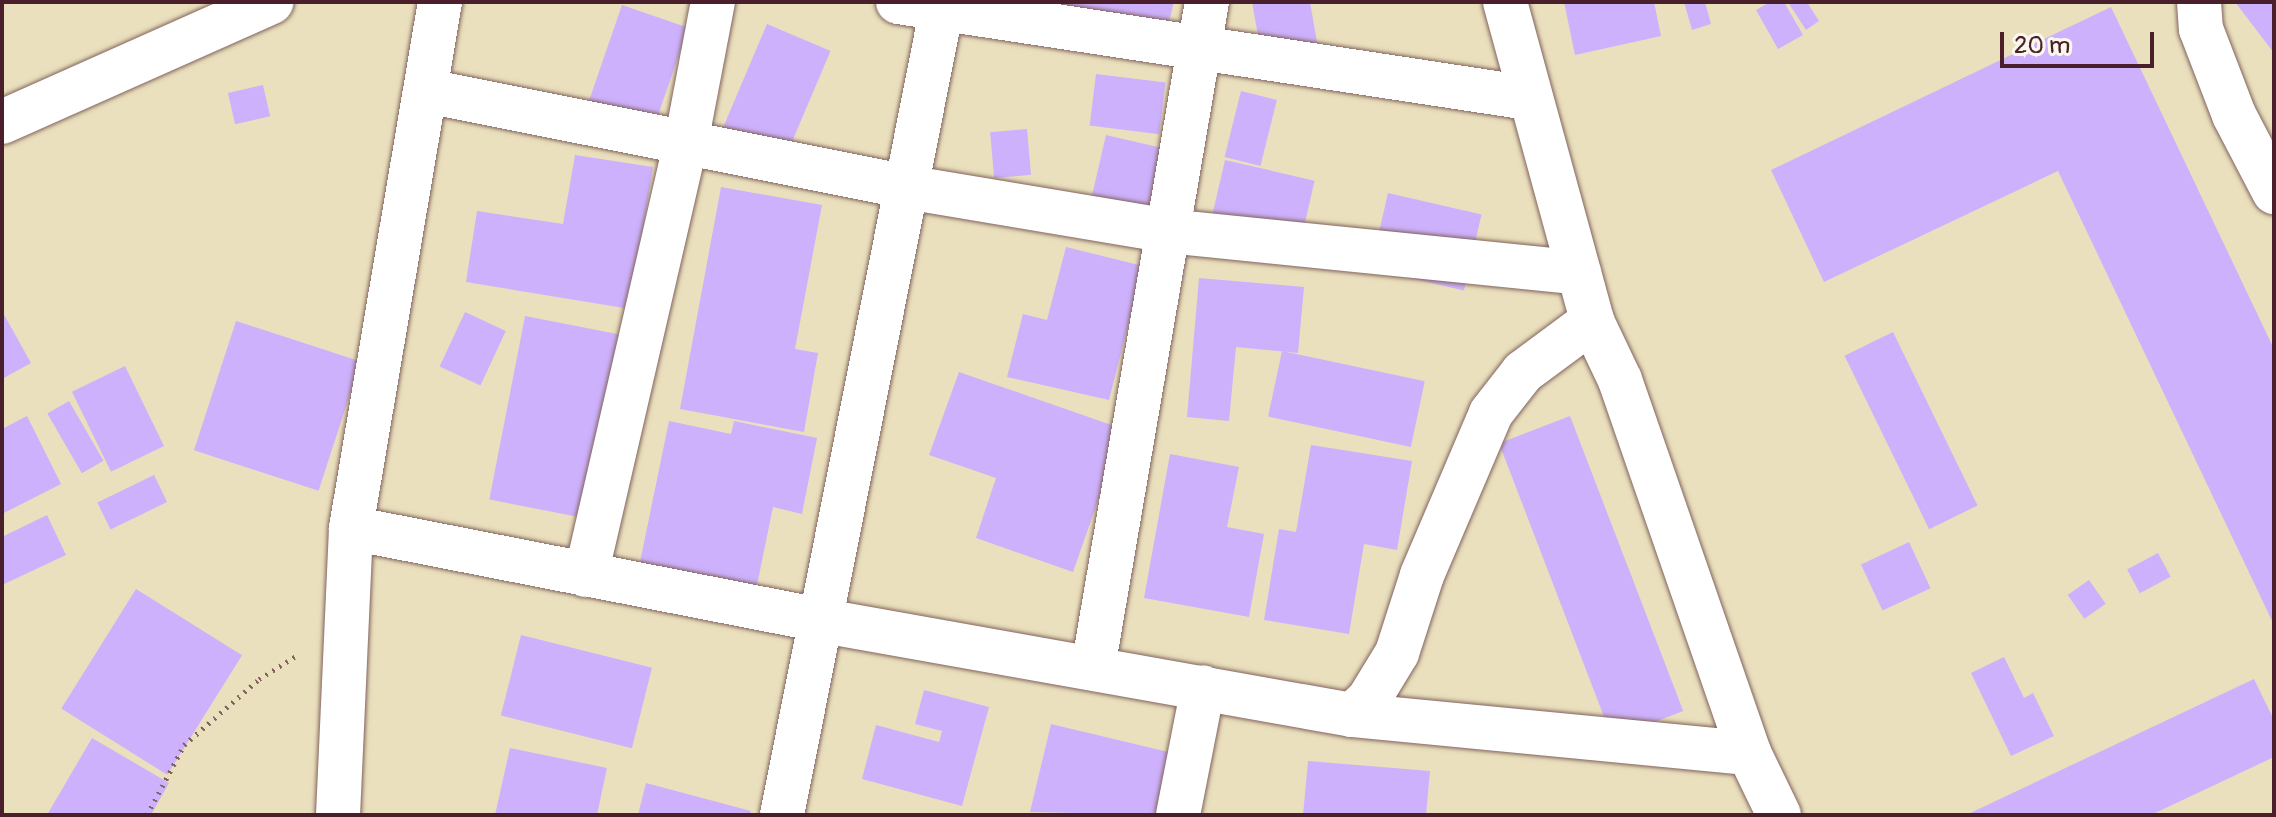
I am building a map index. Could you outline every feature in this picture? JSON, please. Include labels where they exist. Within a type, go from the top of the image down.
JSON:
[{"type":"street","points":[[2,122],[272,2]]},
{"type":"street","points":[[338,815],[351,528],[440,2]]},
{"type":"street","points":[[586,575],[686,143],[713,2]]},
{"type":"street","points":[[898,2],[942,6],[1200,49],[1528,98]]},
{"type":"street","points":[[1093,668],[1207,2]]},
{"type":"street","points":[[1505,2],[1528,98],[1592,321],[1620,380],[1749,753],[1779,815]]},
{"type":"street","points":[[2199,2],[2201,29],[2234,115],[2274,192]]},
{"type":"street","points":[[782,815],[818,620],[942,6]]},
{"type":"street","points":[[427,91],[906,187],[1168,231],[1579,273]]},
{"type":"street","points":[[1352,715],[1375,691],[1397,653],[1422,575],[1491,413],[1523,372],[1592,321]]},
{"type":"street","points":[[351,528],[818,620],[1352,715],[1749,753]]},
{"type":"street","points":[[1178,815],[1203,687]]},
{"type":"path","points":[[147,815],[184,745],[259,679],[349,623]]},
{"type":"building","points":[[1010,2],[1174,2],[1163,45]]},
{"type":"building","points":[[1252,2],[1310,2],[1320,59],[1264,69]]},
{"type":"building","points":[[1564,2],[1654,2],[1661,36],[1575,55]]},
{"type":"building","points":[[1684,2],[1705,2],[1711,24],[1692,30]]},
{"type":"building","points":[[1770,2],[1784,2],[1803,35],[1778,49],[1756,10]]},
{"type":"building","points":[[1788,2],[1807,2],[1819,21],[1806,30]]},
{"type":"building","points":[[2235,2],[2274,2],[2274,53]]},
{"type":"building","points":[[622,5],[688,28],[653,131],[587,108]]},
{"type":"building","points":[[2111,7],[2274,349],[2274,625],[2058,171],[1824,282],[1771,170]]},
{"type":"building","points":[[767,24],[831,51],[784,161],[720,134]]},
{"type":"building","points":[[1096,74],[1165,83],[1159,134],[1090,126]]},
{"type":"building","points":[[263,85],[270,116],[235,124],[228,93]]},
{"type":"building","points":[[1241,91],[1277,100],[1260,166],[1225,157]]},
{"type":"building","points":[[1027,129],[1031,175],[994,178],[990,132]]},
{"type":"building","points":[[1106,135],[1177,151],[1160,224],[1089,208]]},
{"type":"building","points":[[575,155],[653,167],[630,309],[466,282],[477,211],[563,224]]},
{"type":"building","points":[[1225,160],[1315,181],[1298,251],[1209,230]]},
{"type":"building","points":[[721,187],[822,205],[795,349],[818,353],[804,432],[680,409]]},
{"type":"building","points":[[1388,193],[1482,215],[1464,291],[1370,269]]},
{"type":"building","points":[[1066,247],[1143,266],[1109,400],[1007,377],[1023,314],[1047,320]]},
{"type":"building","points":[[1199,278],[1304,287],[1298,353],[1236,347],[1229,421],[1187,417]]},
{"type":"building","points":[[2,311],[31,363],[2,379]]},
{"type":"building","points":[[465,312],[506,331],[480,385],[440,366]]},
{"type":"building","points":[[525,316],[639,338],[603,522],[489,500]]},
{"type":"building","points":[[236,321],[361,361],[319,491],[194,450]]},
{"type":"building","points":[[1893,332],[1978,505],[1929,529],[1844,356]]},
{"type":"building","points":[[1282,351],[1425,381],[1411,447],[1268,417]]},
{"type":"building","points":[[125,366],[164,446],[111,472],[72,392]]},
{"type":"building","points":[[959,372],[1123,429],[1073,572],[976,538],[996,478],[929,455]]},
{"type":"building","points":[[69,401],[104,461],[82,473],[47,414]]},
{"type":"building","points":[[27,416],[61,484],[2,514],[2,429]]},
{"type":"building","points":[[1570,416],[1683,711],[1612,738],[1499,443]]},
{"type":"building","points":[[669,421],[731,434],[734,421],[817,438],[802,514],[773,507],[756,590],[639,567]]},
{"type":"building","points":[[1311,445],[1412,461],[1397,550],[1364,544],[1349,634],[1264,620],[1279,529],[1296,532]]},
{"type":"building","points":[[1170,454],[1239,467],[1227,527],[1264,534],[1249,617],[1144,598]]},
{"type":"building","points":[[154,475],[167,502],[111,530],[97,503]]},
{"type":"building","points":[[47,515],[66,555],[2,585],[2,537]]},
{"type":"building","points":[[1909,542],[1931,588],[1883,611],[1861,564]]},
{"type":"building","points":[[2158,553],[2171,577],[2140,593],[2127,569]]},
{"type":"building","points":[[2089,580],[2106,604],[2084,619],[2068,595]]},
{"type":"building","points":[[136,589],[242,655],[167,775],[61,709]]},
{"type":"building","points":[[521,635],[652,668],[632,748],[501,716]]},
{"type":"building","points":[[2004,657],[2024,698],[2033,693],[2054,736],[2011,756],[1971,673]]},
{"type":"building","points":[[2254,679],[2274,720],[2274,757],[2151,815],[1966,815]]},
{"type":"building","points":[[924,690],[989,707],[962,806],[862,779],[876,725],[939,742],[942,731],[915,724]]},
{"type":"building","points":[[1051,724],[1185,756],[1171,815],[1030,812]]},
{"type":"building","points":[[92,738],[169,783],[151,815],[47,815]]},
{"type":"building","points":[[510,748],[607,768],[597,815],[495,815]]},
{"type":"building","points":[[1308,761],[1430,771],[1426,815],[1303,815]]},
{"type":"building","points":[[646,783],[751,811],[750,815],[638,815]]}]
